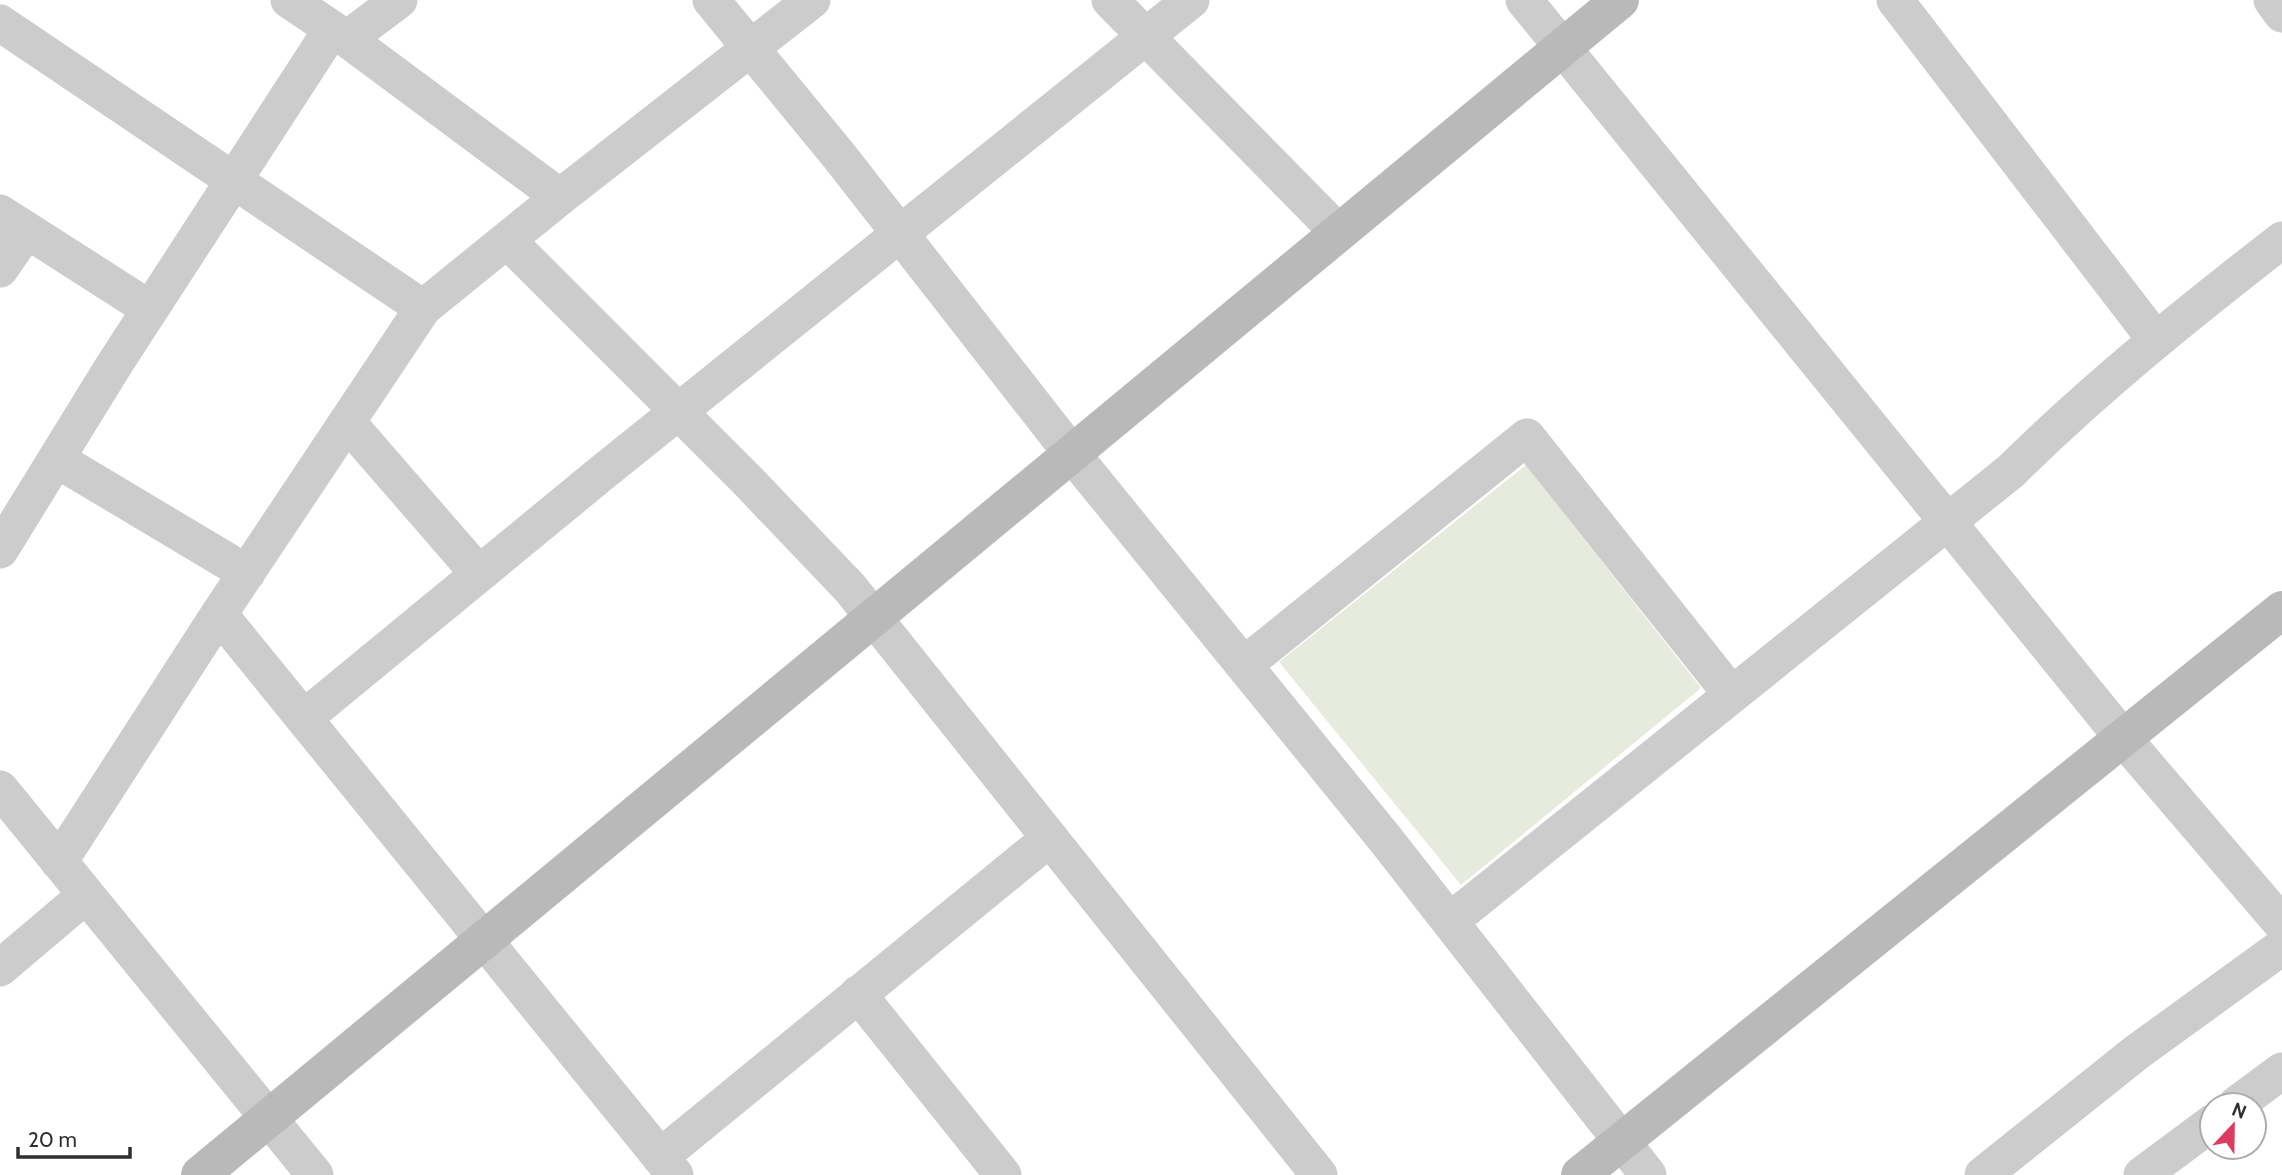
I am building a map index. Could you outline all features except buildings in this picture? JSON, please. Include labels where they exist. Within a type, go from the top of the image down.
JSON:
[{"type":"street","points":[[289,0],[340,34],[560,197]]},
{"type":"street","points":[[0,550],[150,309],[235,179],[340,34],[399,0]]},
{"type":"street","points":[[711,0],[900,234],[1072,454],[1450,921],[1648,1175]]},
{"type":"street","points":[[60,862],[219,614],[424,308],[560,197],[813,0]]},
{"type":"street","points":[[1110,0],[1338,232]]},
{"type":"street","points":[[304,718],[678,411],[1191,0]]},
{"type":"street","points":[[1524,0],[2123,738],[2282,924]]},
{"type":"street","points":[[200,1175],[1620,0]]},
{"type":"street","points":[[1895,0],[2155,339]]},
{"type":"street","points":[[2272,0],[2282,14]]},
{"type":"street","points":[[0,23],[424,308]]},
{"type":"street","points":[[0,270],[13,222],[150,309]]},
{"type":"street","points":[[507,240],[850,588],[1319,1175]]},
{"type":"street","points":[[1450,921],[2011,471],[2068,415],[2155,339],[2282,240]]},
{"type":"street","points":[[347,422],[479,574]]},
{"type":"street","points":[[1244,665],[1527,437],[1732,695]]},
{"type":"street","points":[[56,459],[247,573]]},
{"type":"street","points":[[1580,1175],[2282,610]]},
{"type":"street","points":[[219,614],[667,1166],[858,994],[1050,838]]},
{"type":"street","points":[[0,789],[315,1175]]},
{"type":"street","points":[[0,968],[86,895]]},
{"type":"street","points":[[1983,1175],[2137,1052],[2282,947]]},
{"type":"street","points":[[858,994],[1003,1175]]},
{"type":"street","points":[[2255,1091],[2282,1071]]},
{"type":"street","points":[[2141,1175],[2198,1133]]},
{"type":"shaded area","points":[[1526,465],[1701,688],[1461,885],[1279,662]]}]
